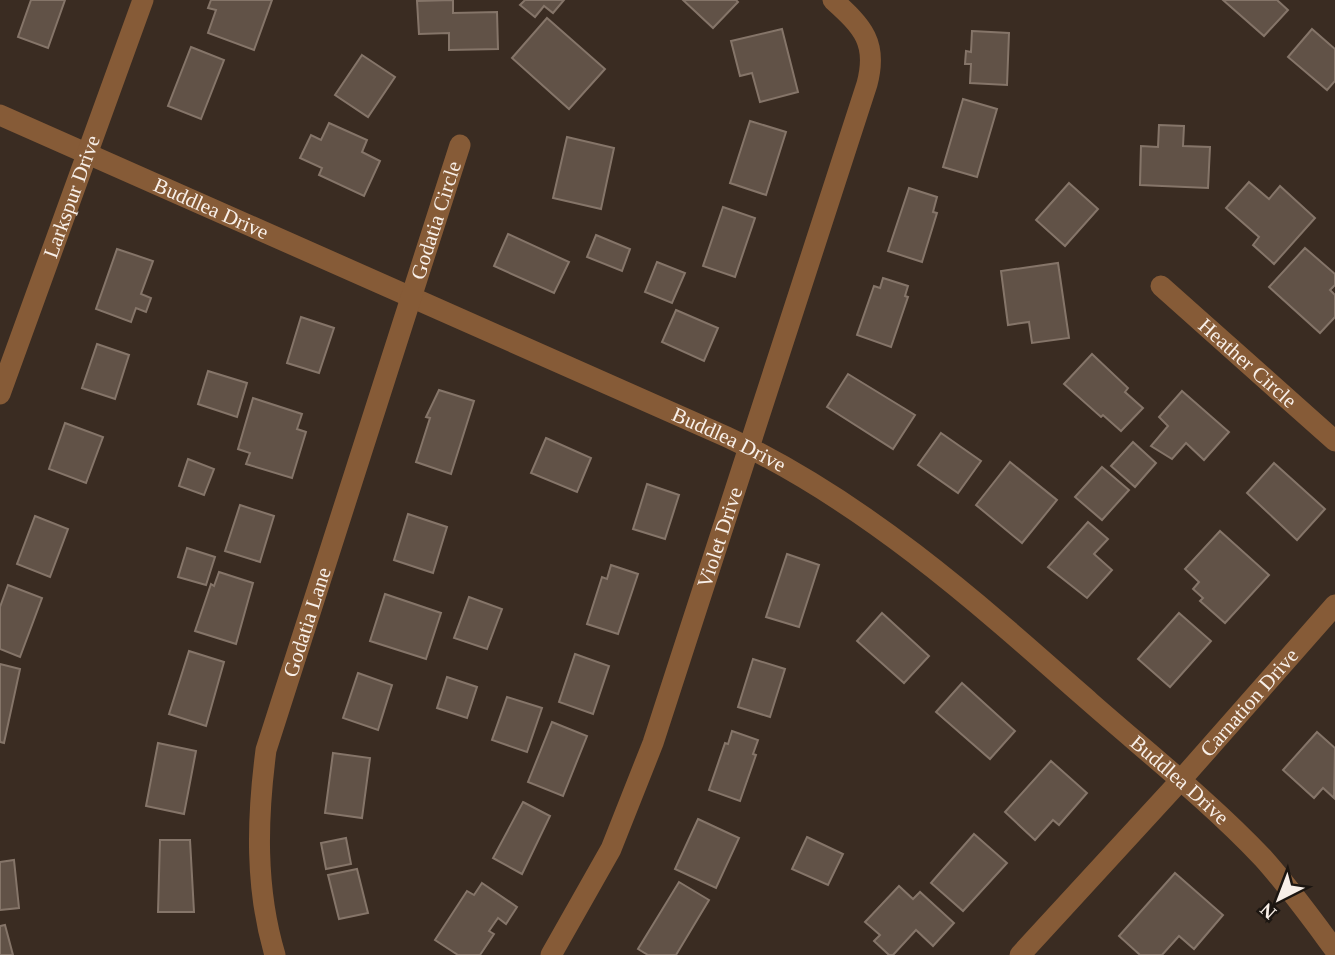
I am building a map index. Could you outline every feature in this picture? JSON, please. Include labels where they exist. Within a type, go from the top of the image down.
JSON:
[{"type":"street","name":"Larkspur Drive","points":[[0,394],[143,0]]},
{"type":"street","name":"Violet Drive","points":[[551,955],[611,849],[653,743],[872,64],[870,45],[860,26],[833,0]]},
{"type":"street","name":"Buddlea Drive","points":[[0,115],[749,447],[873,522],[937,569],[1180,781],[1264,860],[1335,950]]},
{"type":"street","name":"Godatia Circle","points":[[411,297],[460,145]]},
{"type":"street","name":"Heather Circle","points":[[1161,286],[1335,441]]},
{"type":"street","name":"Godatia Lane","points":[[275,955],[266,926],[260,871],[258,810],[266,750],[411,297]]},
{"type":"street","name":"Carnation Drive","points":[[1020,955],[1180,781],[1335,605]]},
{"type":"building","points":[[31,0],[65,0],[48,48],[18,37]]},
{"type":"building","points":[[211,0],[272,0],[254,50],[208,33],[216,10],[208,8]]},
{"type":"building","points":[[453,0],[453,13],[497,12],[498,49],[449,50],[449,33],[419,34],[417,1]]},
{"type":"building","points":[[525,0],[564,0],[553,13],[544,6],[535,17],[520,5]]},
{"type":"building","points":[[683,0],[736,0],[738,2],[713,28]]},
{"type":"building","points":[[1223,0],[1277,0],[1288,10],[1264,36]]},
{"type":"building","points":[[547,18],[605,69],[569,109],[512,58]]},
{"type":"building","points":[[782,29],[798,92],[760,102],[752,73],[740,76],[731,41]]},
{"type":"building","points":[[1312,29],[1335,49],[1335,81],[1327,90],[1288,57]]},
{"type":"building","points":[[972,31],[1009,33],[1007,85],[970,83],[971,64],[965,64],[966,51],[971,52]]},
{"type":"building","points":[[191,47],[224,60],[201,119],[168,106]]},
{"type":"building","points":[[362,55],[395,77],[368,117],[335,95]]},
{"type":"building","points":[[963,99],[997,109],[977,177],[943,167]]},
{"type":"building","points":[[750,121],[786,132],[766,195],[730,183]]},
{"type":"building","points":[[329,123],[367,140],[362,152],[380,161],[364,196],[319,175],[322,168],[300,158],[311,135],[321,140]]},
{"type":"building","points":[[1159,125],[1184,126],[1183,146],[1210,147],[1208,188],[1140,185],[1141,146],[1158,147]]},
{"type":"building","points":[[567,137],[614,148],[601,209],[553,198]]},
{"type":"building","points":[[1249,182],[1269,199],[1280,186],[1315,218],[1274,264],[1253,245],[1259,237],[1226,208]]},
{"type":"building","points":[[1069,183],[1098,209],[1065,246],[1036,220]]},
{"type":"building","points":[[909,188],[937,197],[933,212],[937,213],[922,262],[888,251]]},
{"type":"building","points":[[723,207],[755,218],[735,277],[703,266]]},
{"type":"building","points":[[508,234],[569,262],[554,293],[494,266]]},
{"type":"building","points":[[596,235],[630,249],[622,271],[587,257]]},
{"type":"building","points":[[1305,248],[1335,274],[1335,285],[1330,290],[1335,295],[1335,317],[1320,333],[1269,287]]},
{"type":"building","points":[[117,249],[153,261],[141,294],[151,298],[146,312],[136,308],[131,322],[96,309]]},
{"type":"building","points":[[657,262],[685,273],[672,303],[645,292]]},
{"type":"building","points":[[1058,263],[1069,338],[1032,343],[1029,322],[1008,325],[1001,271]]},
{"type":"building","points":[[883,278],[908,286],[905,296],[908,297],[891,347],[857,335],[874,286],[880,288]]},
{"type":"building","points":[[676,310],[718,328],[704,361],[662,342]]},
{"type":"building","points":[[301,317],[334,328],[319,373],[287,363]]},
{"type":"building","points":[[97,344],[129,355],[115,399],[82,388]]},
{"type":"building","points":[[1092,354],[1128,388],[1125,392],[1143,408],[1121,431],[1064,384]]},
{"type":"building","points":[[208,371],[247,383],[237,417],[198,404]]},
{"type":"building","points":[[848,374],[915,415],[893,449],[827,407]]},
{"type":"building","points":[[439,390],[474,401],[451,474],[416,462],[430,418],[426,417]]},
{"type":"building","points":[[1182,391],[1229,432],[1204,460],[1186,443],[1172,459],[1151,446],[1168,426],[1159,417]]},
{"type":"building","points":[[253,398],[302,414],[297,429],[306,432],[292,478],[246,464],[250,453],[238,449]]},
{"type":"building","points":[[65,423],[103,437],[86,483],[49,469]]},
{"type":"building","points":[[941,433],[981,461],[958,493],[918,465]]},
{"type":"building","points":[[546,438],[591,458],[577,492],[531,473]]},
{"type":"building","points":[[1133,442],[1156,463],[1135,487],[1111,466]]},
{"type":"building","points":[[188,459],[214,469],[204,495],[179,486]]},
{"type":"building","points":[[1010,462],[1057,500],[1022,543],[976,505]]},
{"type":"building","points":[[1274,463],[1325,509],[1297,540],[1247,493]]},
{"type":"building","points":[[1102,467],[1129,490],[1102,520],[1075,497]]},
{"type":"building","points":[[647,484],[679,495],[665,539],[633,529]]},
{"type":"building","points":[[240,505],[274,516],[260,562],[225,551]]},
{"type":"building","points":[[408,514],[447,527],[433,573],[394,560]]},
{"type":"building","points":[[35,516],[68,529],[50,577],[17,564]]},
{"type":"building","points":[[1088,522],[1108,539],[1094,554],[1112,570],[1087,598],[1048,567]]},
{"type":"building","points":[[1220,531],[1269,575],[1225,623],[1200,601],[1203,598],[1193,589],[1199,582],[1185,569]]},
{"type":"building","points":[[187,548],[215,557],[206,585],[178,577]]},
{"type":"building","points":[[787,554],[819,565],[799,627],[766,617]]},
{"type":"building","points":[[611,565],[638,574],[618,634],[587,624],[602,577],[607,579]]},
{"type":"building","points":[[219,572],[253,583],[236,644],[195,631],[211,584],[214,586]]},
{"type":"building","points":[[8,585],[42,598],[20,657],[0,649],[0,607]]},
{"type":"building","points":[[385,594],[441,613],[426,659],[370,641]]},
{"type":"building","points":[[469,597],[502,609],[487,649],[454,638]]},
{"type":"building","points":[[882,613],[929,656],[904,683],[857,641]]},
{"type":"building","points":[[1179,613],[1211,641],[1170,687],[1138,659]]},
{"type":"building","points":[[189,651],[224,662],[206,726],[169,714]]},
{"type":"building","points":[[575,654],[609,666],[593,714],[559,702]]},
{"type":"building","points":[[753,659],[785,669],[770,717],[738,707]]},
{"type":"building","points":[[0,664],[20,669],[4,743],[0,742]]},
{"type":"building","points":[[358,673],[392,685],[378,730],[343,718]]},
{"type":"building","points":[[447,677],[477,687],[467,718],[437,708]]},
{"type":"building","points":[[962,683],[1015,731],[990,759],[936,712]]},
{"type":"building","points":[[507,697],[542,708],[527,752],[492,740]]},
{"type":"building","points":[[552,722],[587,736],[563,796],[528,782]]},
{"type":"building","points":[[732,731],[758,740],[753,754],[756,755],[740,801],[709,790],[725,743],[728,744]]},
{"type":"building","points":[[1317,732],[1335,748],[1334,798],[1323,788],[1314,798],[1283,770]]},
{"type":"building","points":[[158,743],[196,751],[184,814],[146,806]]},
{"type":"building","points":[[333,753],[370,758],[362,818],[325,813]]},
{"type":"building","points":[[1051,761],[1087,793],[1059,825],[1053,820],[1035,840],[1005,812]]},
{"type":"building","points":[[523,802],[550,816],[522,874],[493,858]]},
{"type":"building","points":[[698,819],[739,838],[716,888],[675,869]]},
{"type":"building","points":[[974,834],[1007,863],[963,911],[931,883]]},
{"type":"building","points":[[807,837],[843,854],[828,885],[792,869]]},
{"type":"building","points":[[346,838],[351,864],[326,869],[321,843]]},
{"type":"building","points":[[160,840],[190,840],[194,912],[158,912]]},
{"type":"building","points":[[14,860],[19,908],[0,910],[0,862]]},
{"type":"building","points":[[357,869],[368,913],[339,919],[328,875]]},
{"type":"building","points":[[1175,873],[1223,915],[1194,949],[1179,936],[1162,955],[1140,955],[1119,936]]},
{"type":"building","points":[[679,882],[709,900],[676,955],[648,955],[638,949]]},
{"type":"building","points":[[482,883],[517,907],[506,924],[498,918],[489,931],[494,934],[480,955],[458,955],[435,940],[467,891],[474,895]]},
{"type":"building","points":[[899,886],[913,899],[920,892],[954,923],[933,946],[916,930],[893,955],[889,955],[874,941],[880,935],[865,922]]},
{"type":"building","points":[[5,925],[13,955],[0,955],[0,926]]}]
